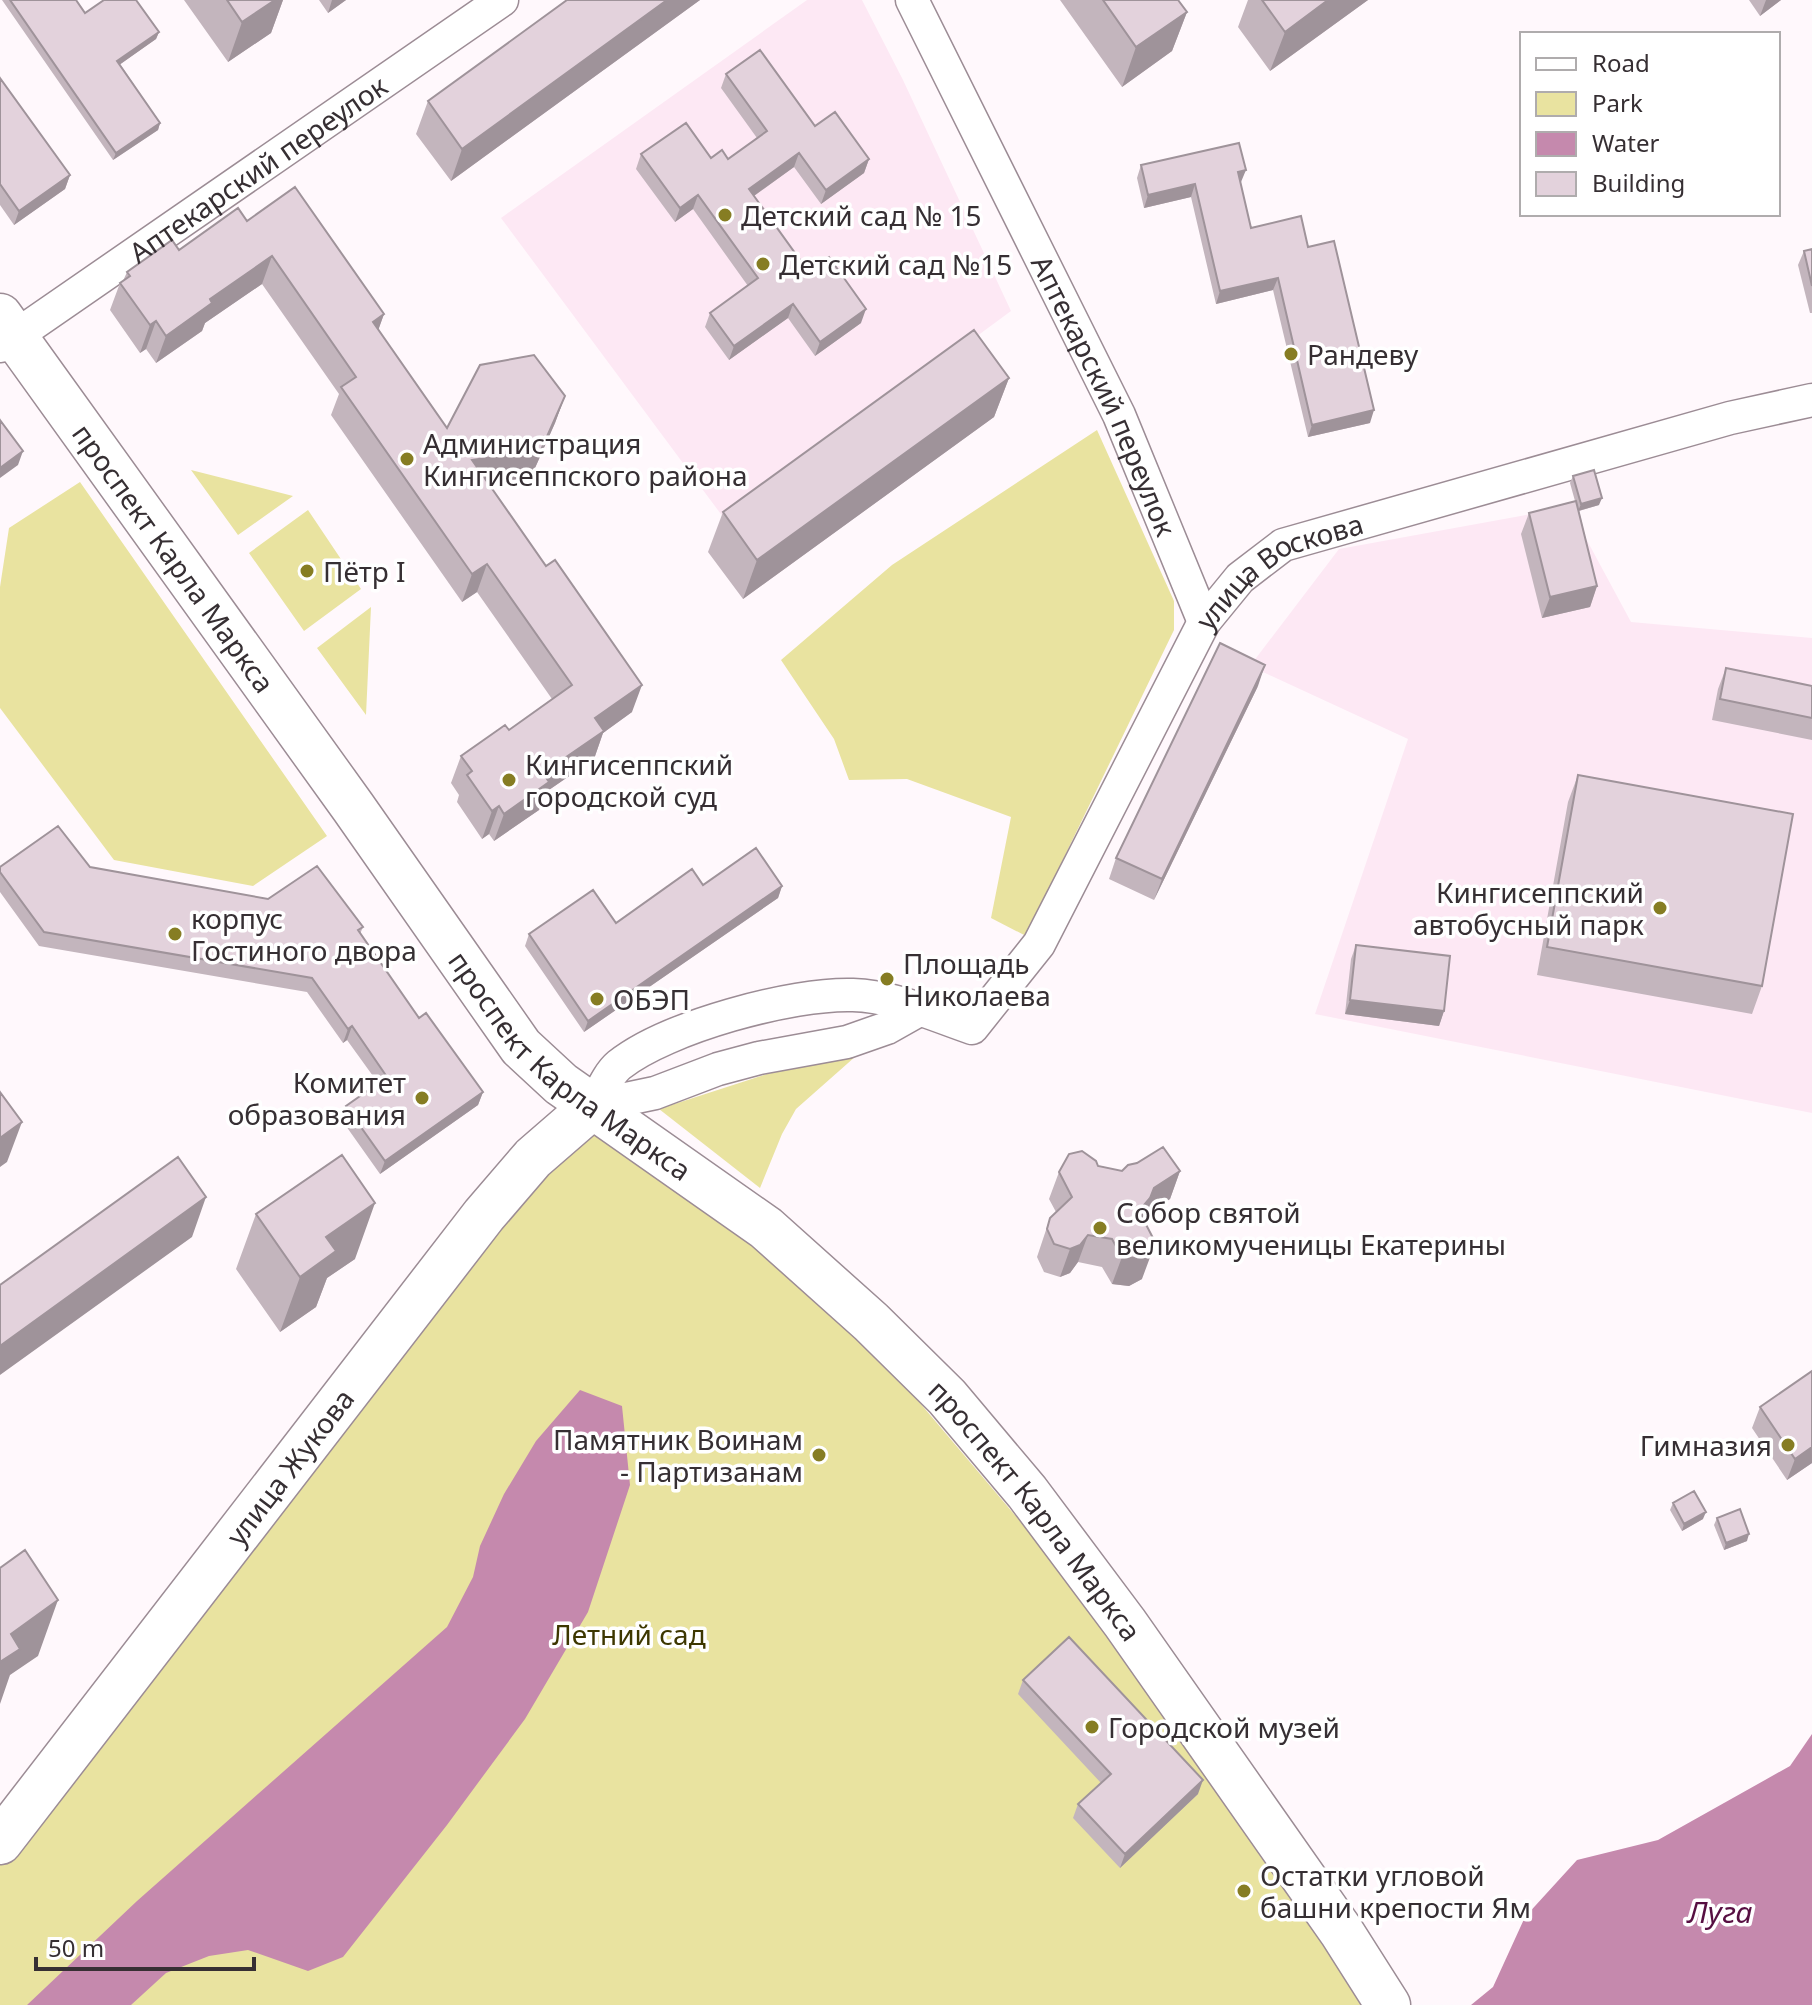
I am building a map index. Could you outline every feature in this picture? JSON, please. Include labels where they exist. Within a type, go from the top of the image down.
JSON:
[{"type":"main road","name":"проспект Карла Маркса","points":[[4,336],[344,794],[521,1047],[540,1066],[593,1106],[766,1228],[871,1322],[947,1397],[1036,1504],[1125,1623],[1341,1931],[1388,2005]]},
{"type":"main road","name":"улица Жукова","points":[[0,1842],[484,1215],[533,1158],[593,1106]]},
{"type":"street","name":"Аптекарский переулок","points":[[4,336],[502,0]]},
{"type":"street","name":"Аптекарский переулок","points":[[912,0],[1119,415],[1204,622]]},
{"type":"street","name":"улица Воскова","points":[[919,1010],[972,1028],[1039,944],[1204,622],[1240,578],[1283,545],[1730,418],[1812,400]]},
{"type":"street","points":[[593,1106],[616,1066],[672,1036],[743,1012],[824,996],[855,995],[919,1010]]},
{"type":"street","points":[[593,1106],[655,1093],[718,1069],[759,1058],[847,1042],[887,1028],[919,1010]]},
{"type":"shaded area","name":"Детский сад №15","points":[[807,0],[862,0],[903,80],[1011,311],[726,521],[501,218]]},
{"type":"shaded area","points":[[1559,509],[1583,533],[1631,622],[1812,638],[1812,1113],[1315,1014],[1408,739],[1250,666],[1339,549]]},
{"type":"green space","points":[[1097,430],[1174,601],[1174,630],[1026,936],[991,918],[1011,817],[907,779],[849,780],[834,739],[781,660],[892,565]]},
{"type":"green space","points":[[191,470],[293,496],[238,535]]},
{"type":"green space","points":[[80,482],[327,836],[253,886],[114,860],[0,708],[0,587],[9,528]]},
{"type":"green space","points":[[308,510],[361,589],[304,631],[249,553]]},
{"type":"green space","points":[[371,607],[366,715],[317,648]]},
{"type":"green space","points":[[856,1056],[796,1109],[760,1188],[659,1109],[767,1074]]},
{"type":"green space","name":"Летний сад","points":[[593,1106],[787,1246],[1213,1749],[1383,2005],[0,2005],[0,1840]]},
{"type":"water","points":[[580,1390],[622,1406],[630,1485],[588,1612],[525,1719],[447,1825],[343,1957],[308,1971],[248,1950],[209,1956],[166,1973],[131,2005],[27,2005],[137,1901],[447,1627],[473,1577],[480,1546],[504,1494],[536,1441]]},
{"type":"water","name":"Луга","points":[[1812,1734],[1812,2005],[1471,2005],[1493,1987],[1525,1917],[1577,1860],[1658,1840],[1790,1766]]},
{"type":"building","points":[[10,0],[76,0],[85,13],[104,0],[136,0],[159,32],[117,61],[160,123],[116,153]]},
{"type":"building","points":[[227,0],[275,0],[242,22]]},
{"type":"building","points":[[567,0],[667,0],[462,149],[428,101]]},
{"type":"building","points":[[1103,0],[1178,0],[1187,12],[1136,47]]},
{"type":"building","points":[[1262,0],[1328,0],[1285,32]]},
{"type":"building","name":"Детский сад № 15","points":[[760,50],[815,126],[835,112],[869,159],[826,190],[799,153],[749,189],[808,271],[829,257],[866,309],[820,342],[793,304],[734,346],[710,313],[758,278],[698,195],[680,208],[641,154],[686,123],[711,158],[722,150],[728,159],[767,131],[726,74]]},
{"type":"building","points":[[0,78],[70,175],[19,211],[0,184]]},
{"type":"building","points":[[1239,143],[1246,170],[1238,172],[1251,228],[1301,216],[1308,247],[1334,241],[1374,410],[1312,425],[1278,278],[1220,291],[1195,184],[1148,195],[1141,165]]},
{"type":"building","points":[[295,187],[384,314],[373,322],[447,428],[480,365],[534,355],[565,396],[541,450],[472,460],[546,566],[555,560],[642,685],[595,718],[604,731],[543,773],[549,782],[504,814],[499,806],[492,811],[467,775],[472,771],[461,756],[505,725],[509,730],[572,685],[487,564],[472,574],[341,387],[356,377],[272,256],[210,299],[212,303],[166,336],[156,321],[150,325],[120,283],[130,276],[127,272],[172,240],[179,250],[238,208],[247,221]]},
{"type":"building","points":[[1812,249],[1812,286],[1804,251]]},
{"type":"building","points":[[974,330],[1009,378],[757,560],[723,512]]},
{"type":"building","points":[[0,420],[23,451],[0,468]]},
{"type":"building","points":[[1594,470],[1602,498],[1581,504],[1573,476]]},
{"type":"building","points":[[1576,501],[1597,586],[1550,597],[1529,513]]},
{"type":"building","points":[[1220,643],[1265,665],[1162,879],[1116,858]]},
{"type":"building","points":[[1726,668],[1812,686],[1812,718],[1720,699]]},
{"type":"building","name":"Кингисеппский автобусный парк","points":[[1578,775],[1793,814],[1762,986],[1547,947]]},
{"type":"building","points":[[58,826],[90,867],[268,899],[317,866],[363,927],[358,930],[419,1018],[426,1013],[483,1092],[385,1161],[346,1106],[387,1077],[352,1026],[348,1029],[312,978],[44,932],[0,872],[0,867]]},
{"type":"building","points":[[756,848],[782,886],[588,1021],[529,934],[593,890],[616,923],[692,869],[703,885]]},
{"type":"building","points":[[1356,945],[1450,956],[1444,1011],[1350,1000]]},
{"type":"building","points":[[0,1092],[22,1122],[0,1138]]},
{"type":"building","points":[[1163,1147],[1180,1171],[1154,1188],[1139,1211],[1154,1240],[1152,1252],[1139,1258],[1122,1257],[1112,1239],[1088,1235],[1080,1245],[1070,1249],[1054,1244],[1047,1229],[1050,1218],[1072,1197],[1059,1172],[1069,1154],[1082,1151],[1098,1166],[1122,1171]]},
{"type":"building","points":[[342,1155],[375,1203],[326,1237],[336,1251],[300,1277],[256,1214]]},
{"type":"building","points":[[178,1157],[206,1197],[0,1346],[0,1285]]},
{"type":"building","points":[[1812,1371],[1812,1447],[1795,1459],[1760,1407]]},
{"type":"building","points":[[1694,1491],[1706,1512],[1684,1524],[1673,1503]]},
{"type":"building","points":[[1740,1509],[1749,1534],[1726,1543],[1717,1518]]},
{"type":"building","points":[[25,1550],[58,1600],[11,1634],[20,1649],[0,1662],[0,1568]]},
{"type":"building","name":"Городской музей","points":[[1069,1637],[1203,1780],[1125,1854],[1078,1804],[1111,1774],[1023,1680]]},
{"type":"place","name":"Детский сад № 15","points":[[725,215]]},
{"type":"place","name":"Детский сад №15","points":[[763,264]]},
{"type":"place","name":"Рандеву","points":[[1291,354]]},
{"type":"place","name":"Администрация Кингисеппского района","points":[[407,459]]},
{"type":"place","name":"Пётр I","points":[[307,571]]},
{"type":"place","name":"Кингисеппский городской суд","points":[[509,780]]},
{"type":"place","name":"Кингисеппский автобусный парк","points":[[1660,908]]},
{"type":"place","name":"корпус Гостиного двора","points":[[175,934]]},
{"type":"place","name":"Площадь Николаева","points":[[887,979]]},
{"type":"place","name":"ОБЭП","points":[[597,999]]},
{"type":"place","name":"Комитет образования","points":[[422,1098]]},
{"type":"place","name":"Собор святой великомученицы Екатерины","points":[[1100,1228]]},
{"type":"place","name":"Гимназия","points":[[1788,1445]]},
{"type":"place","name":"Памятник Воинам - Партизанам","points":[[819,1455]]},
{"type":"place","name":"Городской музей","points":[[1092,1727]]},
{"type":"place","name":"Остатки угловой башни крепости Ям","points":[[1244,1891]]}]
